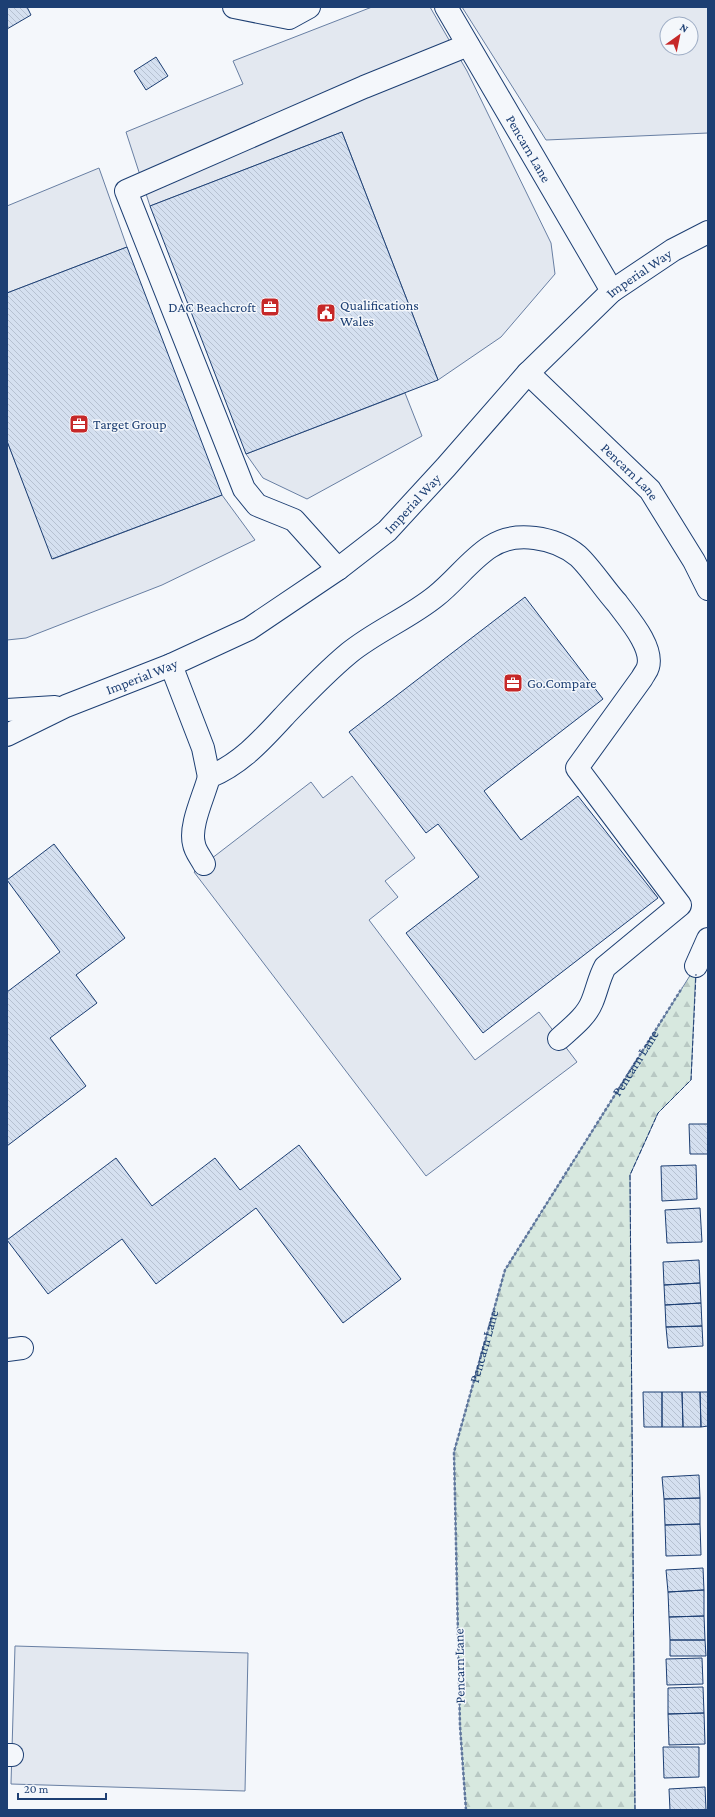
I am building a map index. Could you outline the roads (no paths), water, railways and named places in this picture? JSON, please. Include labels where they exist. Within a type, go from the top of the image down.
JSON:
[{"type":"street","points":[[234,7],[289,18],[309,7]]},
{"type":"street","name":"Pencarn Lane","points":[[446,7],[612,291]]},
{"type":"street","points":[[338,569],[294,520],[257,505],[244,489],[126,191],[364,87],[468,45]]},
{"type":"street","name":"Imperial Way","points":[[7,735],[66,706],[172,665],[249,629],[338,569],[387,530],[446,467],[528,373],[612,291],[673,250],[708,232]]},
{"type":"street","name":"Pencarn Lane","points":[[528,373],[650,490],[694,561],[708,588]]},
{"type":"street","points":[[209,777],[224,772],[258,744],[317,681],[349,653],[411,614],[436,596],[489,547],[502,540],[517,537],[532,538],[563,547],[578,557],[638,630],[648,655],[648,666],[642,678],[577,768],[680,905],[605,967],[601,974],[592,1003],[587,1012],[559,1039]]},
{"type":"street","points":[[172,665],[203,748],[209,777],[195,822],[193,834],[194,845],[204,864]]},
{"type":"street","name":"Imperial Way","points":[[7,710],[66,706]]},
{"type":"street","points":[[696,966],[708,939]]},
{"type":"place","name":"DAC Beachcroft","points":[[270,307]]},
{"type":"place","name":"Qualifications Wales","points":[[326,313]]},
{"type":"place","name":"Target Group","points":[[79,424]]},
{"type":"place","name":"Go.Compare","points":[[513,683]]}]
